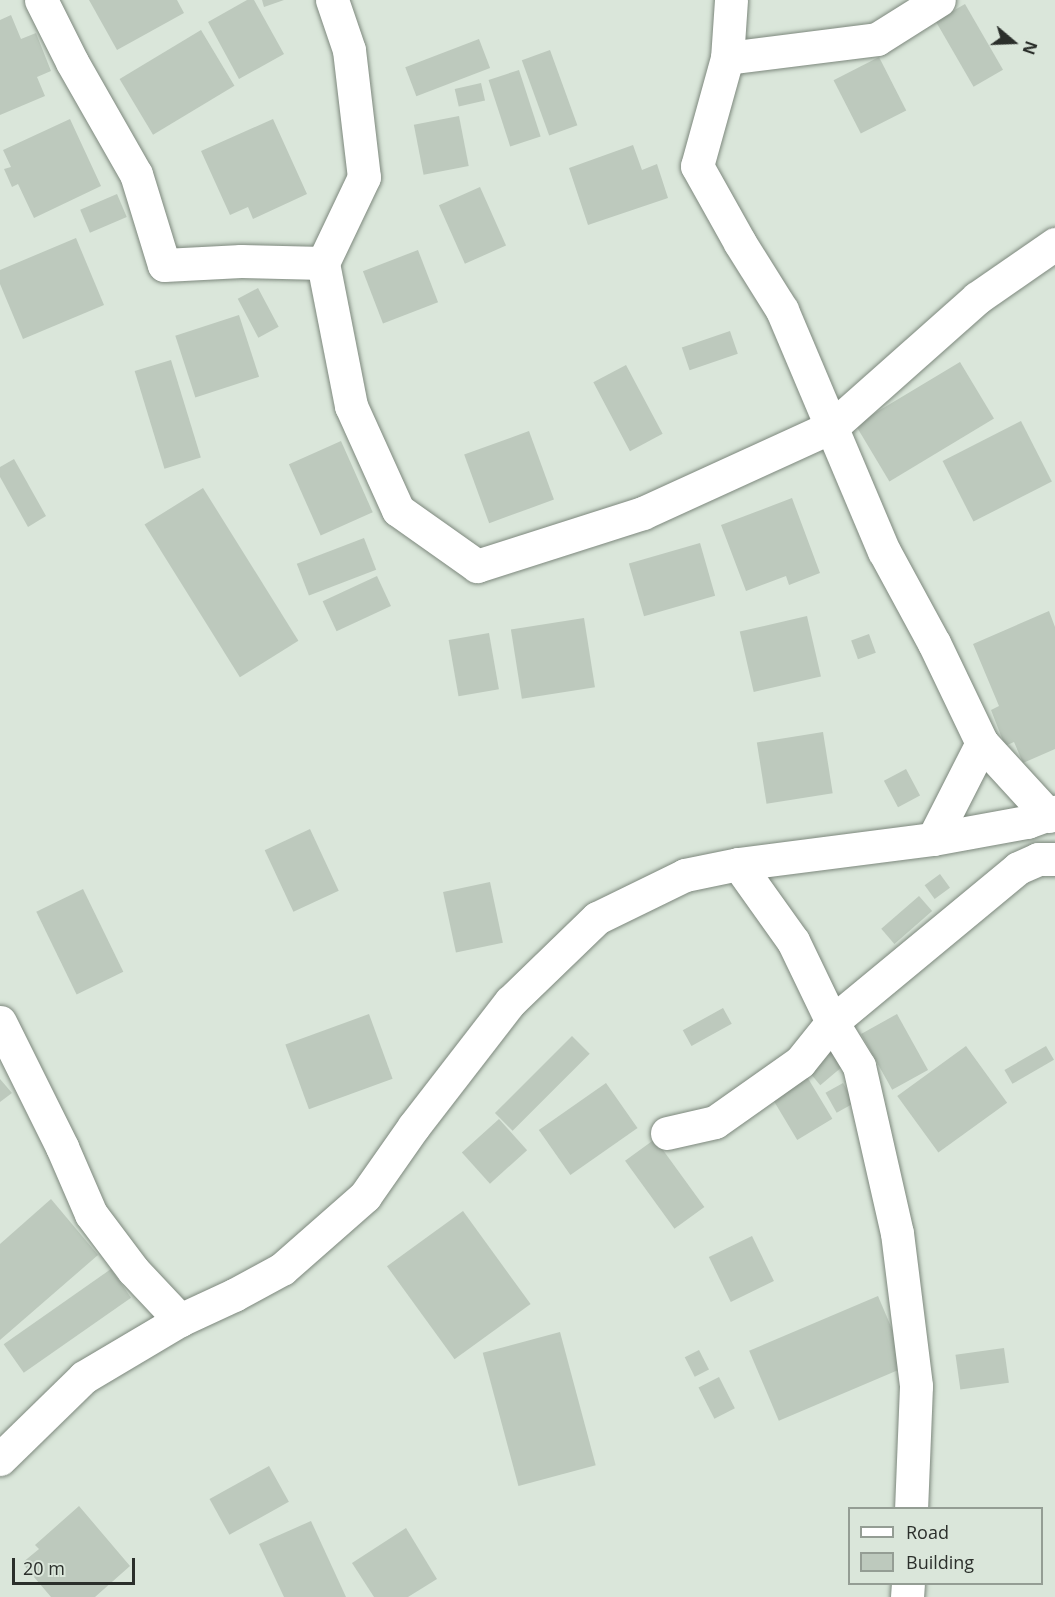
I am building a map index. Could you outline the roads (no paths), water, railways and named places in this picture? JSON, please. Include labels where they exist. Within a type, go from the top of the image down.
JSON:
[{"type":"street","points":[[41,0],[72,62],[136,174],[164,265],[241,261],[323,263]]},
{"type":"street","points":[[332,0],[349,50],[364,177],[323,263],[351,406],[398,510],[477,566],[643,513],[833,426],[977,298],[1055,244]]},
{"type":"street","points":[[731,0],[727,58],[697,166],[740,243],[782,310],[884,551],[934,643],[982,743],[1044,817],[1055,854]]},
{"type":"street","points":[[727,58],[877,39],[939,0]]},
{"type":"street","points":[[933,839],[982,743]]},
{"type":"street","points":[[0,1459],[84,1377],[180,1320],[282,1269],[365,1196],[414,1126],[510,1002],[597,918],[685,875],[738,864],[933,839],[1044,817]]},
{"type":"street","points":[[667,1133],[715,1122],[800,1062],[832,1022],[1018,868],[1038,859],[1055,859]]},
{"type":"street","points":[[738,864],[793,941],[832,1022],[859,1066],[897,1233],[916,1386],[911,1507]]},
{"type":"street","points":[[0,1022],[62,1147],[91,1214],[133,1270],[180,1320]]}]
